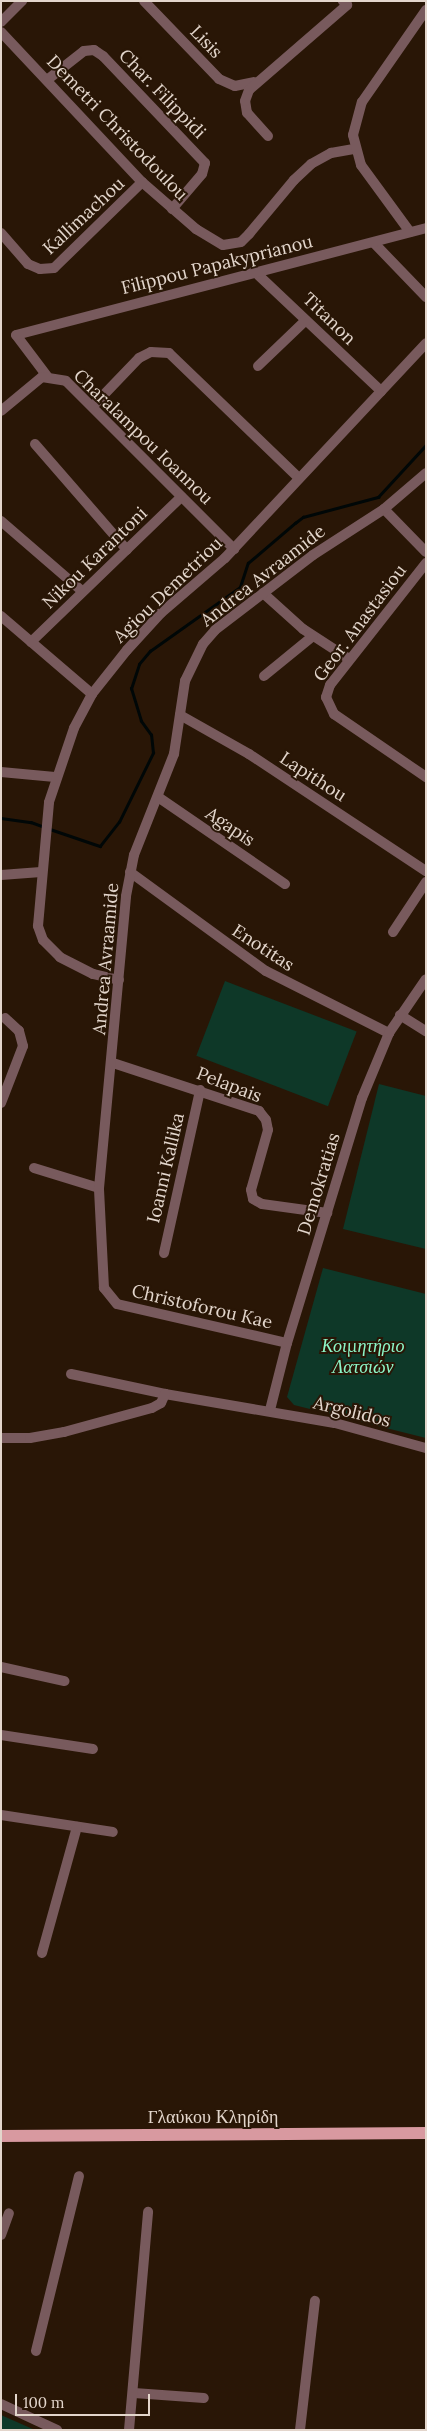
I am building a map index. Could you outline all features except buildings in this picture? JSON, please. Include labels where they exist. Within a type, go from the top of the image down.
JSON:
[{"type":"main road","name":"Γλαύκου Κληρίδη","points":[[1,2136],[426,2132]]},
{"type":"street","points":[[1,22],[22,1]]},
{"type":"street","name":"Lisis","points":[[144,1],[224,83],[241,86],[254,82]]},
{"type":"street","points":[[410,232],[363,169],[354,149],[354,126],[362,102],[426,9],[418,1]]},
{"type":"street","points":[[268,136],[246,109],[246,96],[254,82],[345,3]]},
{"type":"street","name":"Demetri Christodoulou","points":[[1,32],[142,182],[172,209],[214,241],[233,244],[249,234],[294,180],[311,164],[332,153],[354,149]]},
{"type":"street","name":"Char. Filippidi","points":[[46,80],[84,51],[94,50],[103,56],[204,163],[202,174],[172,209]]},
{"type":"street","name":"Kallimachou","points":[[1,233],[28,264],[40,269],[54,268],[142,182]]},
{"type":"street","name":"Filippou Papakyprianou","points":[[47,376],[16,335],[254,271],[374,243],[426,228]]},
{"type":"street","points":[[374,243],[426,297]]},
{"type":"street","name":"Titanon","points":[[254,271],[381,391]]},
{"type":"street","points":[[258,366],[306,320]]},
{"type":"street","name":"Agiou Demetriou","points":[[119,980],[92,974],[69,963],[43,940],[38,920],[47,814],[55,777],[92,694],[161,613],[234,549],[426,343]]},
{"type":"street","points":[[93,406],[139,358],[157,351],[176,357],[299,478]]},
{"type":"street","name":"Charalampou Ioannou","points":[[1,411],[32,383],[47,376],[66,381],[234,549]]},
{"type":"street","points":[[35,444],[127,550]]},
{"type":"street","name":"Andrea Avraamide","points":[[113,1063],[130,872],[174,754],[186,681],[203,644],[214,630],[313,555],[384,509],[426,472]]},
{"type":"street","name":"Nikou Karantoni","points":[[31,642],[181,497]]},
{"type":"street","points":[[384,509],[426,552]]},
{"type":"street","points":[[1,521],[82,591]]},
{"type":"street","name":"Geor. Anastasiou","points":[[426,563],[328,688],[327,704],[334,714],[426,776]]},
{"type":"street","points":[[263,593],[313,636],[349,660]]},
{"type":"street","points":[[1,616],[92,694]]},
{"type":"street","points":[[264,676],[313,636]]},
{"type":"street","name":"Lapithou","points":[[180,715],[249,754],[426,871]]},
{"type":"street","points":[[1,772],[55,777]]},
{"type":"street","name":"Agapis","points":[[158,797],[285,884]]},
{"type":"street","points":[[1,875],[41,872]]},
{"type":"street","name":"Enotitas","points":[[130,872],[266,971],[389,1034]]},
{"type":"street","points":[[393,932],[426,882]]},
{"type":"street","name":"Demokratias","points":[[270,1410],[287,1342],[362,1098],[389,1034],[426,979]]},
{"type":"street","points":[[400,1015],[426,1030]]},
{"type":"street","points":[[1,1103],[22,1046],[19,1031],[5,1018]]},
{"type":"street","name":"Pelapais","points":[[113,1063],[254,1108],[266,1120],[267,1134],[251,1190],[253,1199],[262,1204],[327,1213]]},
{"type":"street","name":"Christoforou Kae","points":[[113,1063],[99,1188],[102,1280],[112,1301],[287,1342]]},
{"type":"street","name":"Ioanni Kallika","points":[[164,1254],[200,1090]]},
{"type":"street","points":[[34,1168],[99,1188]]},
{"type":"street","name":"Argolidos","points":[[71,1374],[165,1394],[270,1410],[335,1423],[426,1448]]},
{"type":"street","points":[[1,1438],[30,1438],[64,1432],[152,1408],[160,1402],[165,1394]]},
{"type":"street","points":[[1,1667],[64,1681]]},
{"type":"street","points":[[1,1735],[92,1749]]},
{"type":"street","points":[[1,1815],[113,1832]]},
{"type":"street","points":[[42,1953],[78,1827]]},
{"type":"street","points":[[36,2351],[78,2176]]},
{"type":"street","points":[[129,2430],[134,2393],[148,2212]]},
{"type":"street","points":[[1,2235],[9,2213]]},
{"type":"street","points":[[300,2430],[315,2301]]},
{"type":"street","points":[[134,2393],[204,2398]]},
{"type":"street","points":[[1,2404],[57,2430]]},
{"type":"green space","points":[[225,981],[357,1032],[328,1106],[196,1056]]},
{"type":"green space","points":[[379,1084],[426,1096],[426,1249],[343,1229]]},
{"type":"green space","name":"Κοιμητήριο Λατσιών","points":[[323,1268],[426,1294],[426,1438],[294,1405],[287,1397]]},
{"type":"green space","points":[[1,2415],[35,2430],[1,2430]]},
{"type":"waterway","points":[[50,829],[100,846],[119,822],[153,753],[151,735],[141,721],[131,689],[139,664],[150,651],[240,587],[248,563],[303,517],[378,497],[426,445]]},
{"type":"waterway","points":[[1,818],[31,822],[45,827]]}]
